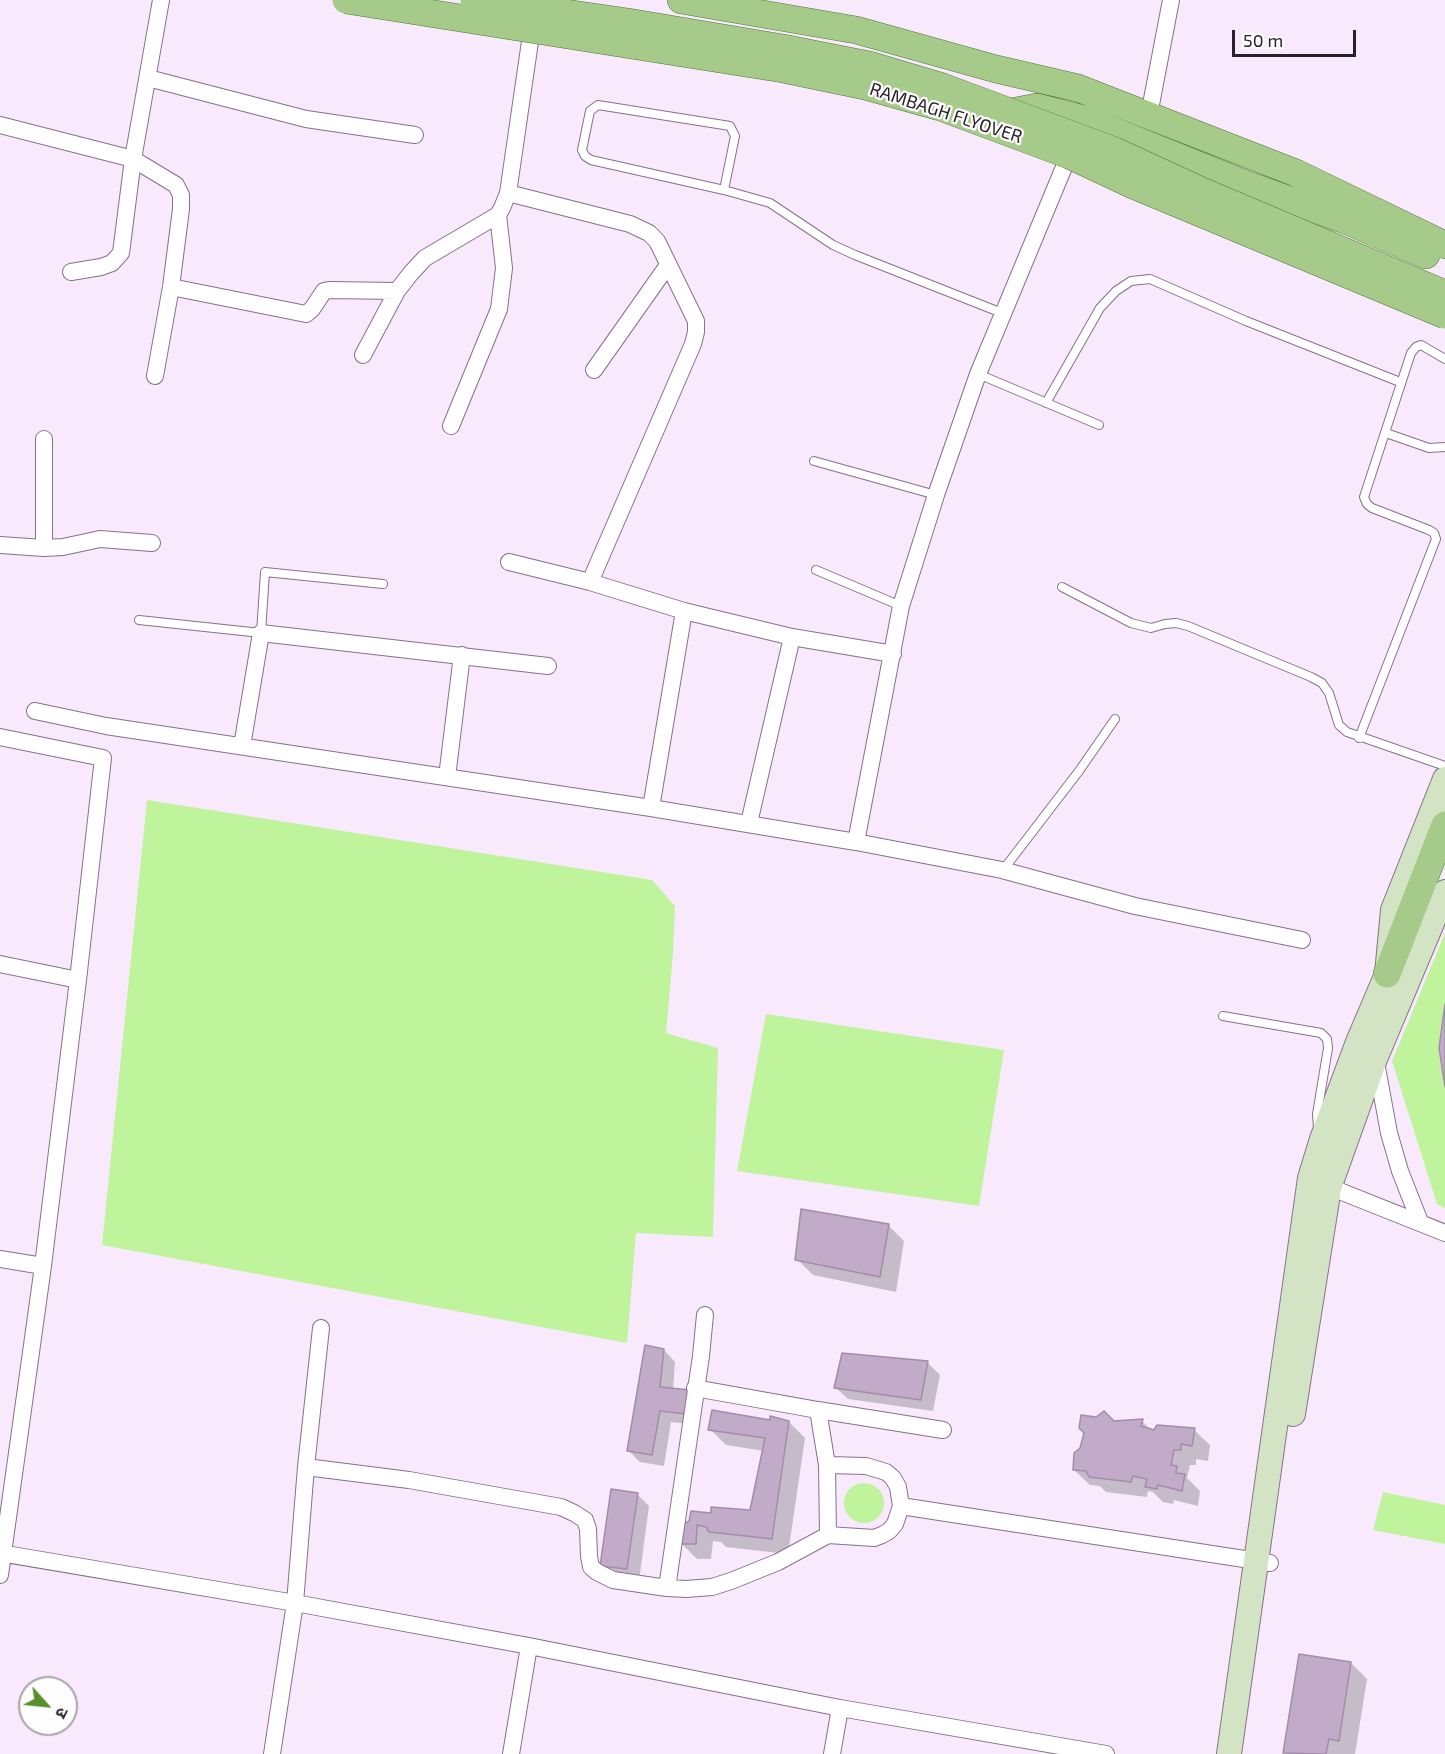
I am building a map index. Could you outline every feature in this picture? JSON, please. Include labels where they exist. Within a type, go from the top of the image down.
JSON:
[{"type":"main road","name":"RAMBAGH FLYOVER","points":[[346,0],[783,69],[865,86],[940,107],[1068,155],[1133,185],[1445,315]]},
{"type":"main road","points":[[423,0],[535,8],[597,28],[760,54],[877,79],[1111,160],[1172,189],[1445,304]]},
{"type":"main road","name":"RAMBAGH FLYOVER","points":[[474,0],[783,48],[869,65],[943,87],[1115,152],[1445,294]]},
{"type":"main road","points":[[681,0],[856,30],[996,69],[1078,87],[1296,173],[1445,245]]},
{"type":"main road","points":[[1011,112],[1037,108],[1084,118],[1248,185],[1345,220],[1445,263]]},
{"type":"main road","points":[[1387,974],[1445,825]]},
{"type":"street","points":[[71,272],[101,267],[117,259],[121,253],[132,159],[161,0]]},
{"type":"street","points":[[1149,116],[1171,0]]},
{"type":"street","points":[[451,426],[499,309],[504,268],[498,215],[508,193],[535,8]]},
{"type":"street","points":[[148,78],[306,119],[415,135]]},
{"type":"street","points":[[0,125],[132,159],[177,185],[181,195],[181,209],[156,376]]},
{"type":"street","points":[[856,842],[901,606],[978,374],[1068,155]]},
{"type":"street","points":[[508,193],[640,227],[657,241],[696,321],[696,332],[590,582]]},
{"type":"street","points":[[363,355],[397,291],[425,258],[498,215]]},
{"type":"street","points":[[594,370],[668,265]]},
{"type":"street","points":[[171,287],[306,314],[324,291],[397,291]]},
{"type":"street","points":[[44,439],[44,548]]},
{"type":"street","points":[[0,545],[63,547],[100,539],[152,543]]},
{"type":"street","points":[[509,562],[590,582],[684,611],[792,637],[893,654]]},
{"type":"street","points":[[651,808],[684,611]]},
{"type":"street","points":[[242,746],[261,633],[548,666]]},
{"type":"street","points":[[749,823],[792,637]]},
{"type":"street","points":[[447,777],[462,655]]},
{"type":"street","points":[[35,711],[106,726],[749,823],[856,842],[1002,870],[1135,906],[1302,940]]},
{"type":"street","points":[[0,737],[103,758],[43,1266],[1,1553],[0,1575]]},
{"type":"street","points":[[1229,1754],[1263,1562],[1320,1183],[1322,1139],[1358,1042],[1387,974],[1393,910],[1445,779]]},
{"type":"street","points":[[1320,1183],[1445,892]]},
{"type":"street","points":[[0,964],[78,980]]},
{"type":"street","points":[[1375,1059],[1389,1133],[1400,1171],[1420,1222]]},
{"type":"street","points":[[1320,1183],[1445,1233]]},
{"type":"street","points":[[0,1258],[43,1266]]},
{"type":"street","points":[[667,1588],[705,1315]]},
{"type":"street","points":[[272,1754],[295,1603],[306,1467],[321,1328]]},
{"type":"street","points":[[695,1388],[943,1430]]},
{"type":"street","points":[[818,1410],[827,1465],[828,1535]]},
{"type":"street","points":[[306,1467],[409,1480],[561,1507],[585,1520],[588,1529],[591,1567],[597,1572],[613,1580],[686,1589],[712,1587],[731,1581],[778,1562],[828,1535],[874,1538],[889,1531],[895,1524],[901,1506],[898,1487],[893,1478],[886,1472],[866,1466],[827,1465]]},
{"type":"street","points":[[901,1506],[1263,1562]]},
{"type":"street","points":[[1,1553],[295,1603],[529,1646],[840,1708],[1106,1754]]},
{"type":"street","points":[[1242,1754],[1263,1562]]},
{"type":"street","points":[[512,1754],[529,1646]]},
{"type":"street","points":[[832,1754],[840,1708]]},
{"type":"lane","points":[[724,190],[735,136],[730,126],[598,105],[590,111],[582,150],[591,160],[724,190],[770,203],[833,245],[1002,314]]},
{"type":"lane","points":[[1046,403],[1100,308],[1116,291],[1131,281],[1150,279],[1246,321],[1401,382]]},
{"type":"lane","points":[[1359,738],[1436,538],[1429,530],[1372,508],[1367,504],[1364,496],[1411,353],[1421,345],[1445,359]]},
{"type":"lane","points":[[978,374],[1099,425]]},
{"type":"lane","points":[[1386,433],[1429,448],[1445,447]]},
{"type":"lane","points":[[814,460],[936,495]]},
{"type":"lane","points":[[816,570],[901,606]]},
{"type":"lane","points":[[139,620],[261,633],[265,572],[383,584]]},
{"type":"lane","points":[[1062,587],[1131,622],[1151,628],[1176,623],[1188,626],[1311,676],[1329,693],[1339,725],[1359,738],[1445,766]]},
{"type":"lane","points":[[1002,870],[1079,771],[1115,719]]},
{"type":"lane","points":[[1223,1016],[1321,1033],[1328,1039],[1329,1048],[1316,1121],[1322,1139]]},
{"type":"green space","points":[[147,800],[652,880],[675,906],[666,1033],[718,1048],[713,1237],[636,1233],[627,1343],[102,1245]]},
{"type":"green space","points":[[1445,933],[1445,1208],[1437,1204],[1392,1061]]},
{"type":"green space","points":[[766,1014],[1004,1050],[979,1206],[737,1171]]},
{"type":"green space","points":[[864,1483],[872,1484],[878,1489],[883,1495],[883,1511],[878,1517],[872,1522],[864,1523],[856,1522],[850,1517],[845,1511],[844,1503],[845,1495],[850,1489],[856,1484]]},
{"type":"green space","points":[[1383,1492],[1445,1505],[1445,1544],[1373,1530]]},
{"type":"building","points":[[1445,1004],[1445,1087],[1439,1048]]},
{"type":"building","points":[[801,1209],[889,1224],[880,1277],[795,1260]]},
{"type":"building","points":[[645,1345],[664,1349],[660,1387],[690,1390],[686,1414],[660,1411],[652,1455],[627,1451]]},
{"type":"building","points":[[842,1353],[928,1361],[921,1400],[834,1388]]},
{"type":"building","points":[[712,1410],[770,1420],[770,1416],[789,1421],[772,1539],[709,1532],[706,1527],[697,1525],[696,1544],[679,1544],[681,1525],[689,1521],[691,1511],[711,1513],[711,1507],[750,1510],[765,1438],[708,1430]]},
{"type":"building","points":[[1104,1411],[1114,1421],[1143,1419],[1141,1426],[1154,1430],[1157,1425],[1195,1428],[1192,1446],[1181,1444],[1181,1450],[1174,1450],[1171,1465],[1177,1466],[1176,1473],[1185,1474],[1182,1491],[1158,1485],[1157,1489],[1145,1487],[1147,1479],[1133,1476],[1131,1482],[1089,1477],[1086,1471],[1073,1470],[1074,1453],[1080,1448],[1084,1433],[1079,1428],[1081,1415],[1096,1417]]},
{"type":"building","points":[[611,1489],[638,1493],[627,1569],[600,1566]]},
{"type":"building","points":[[1299,1654],[1351,1662],[1339,1741],[1329,1739],[1326,1754],[1283,1753]]}]
